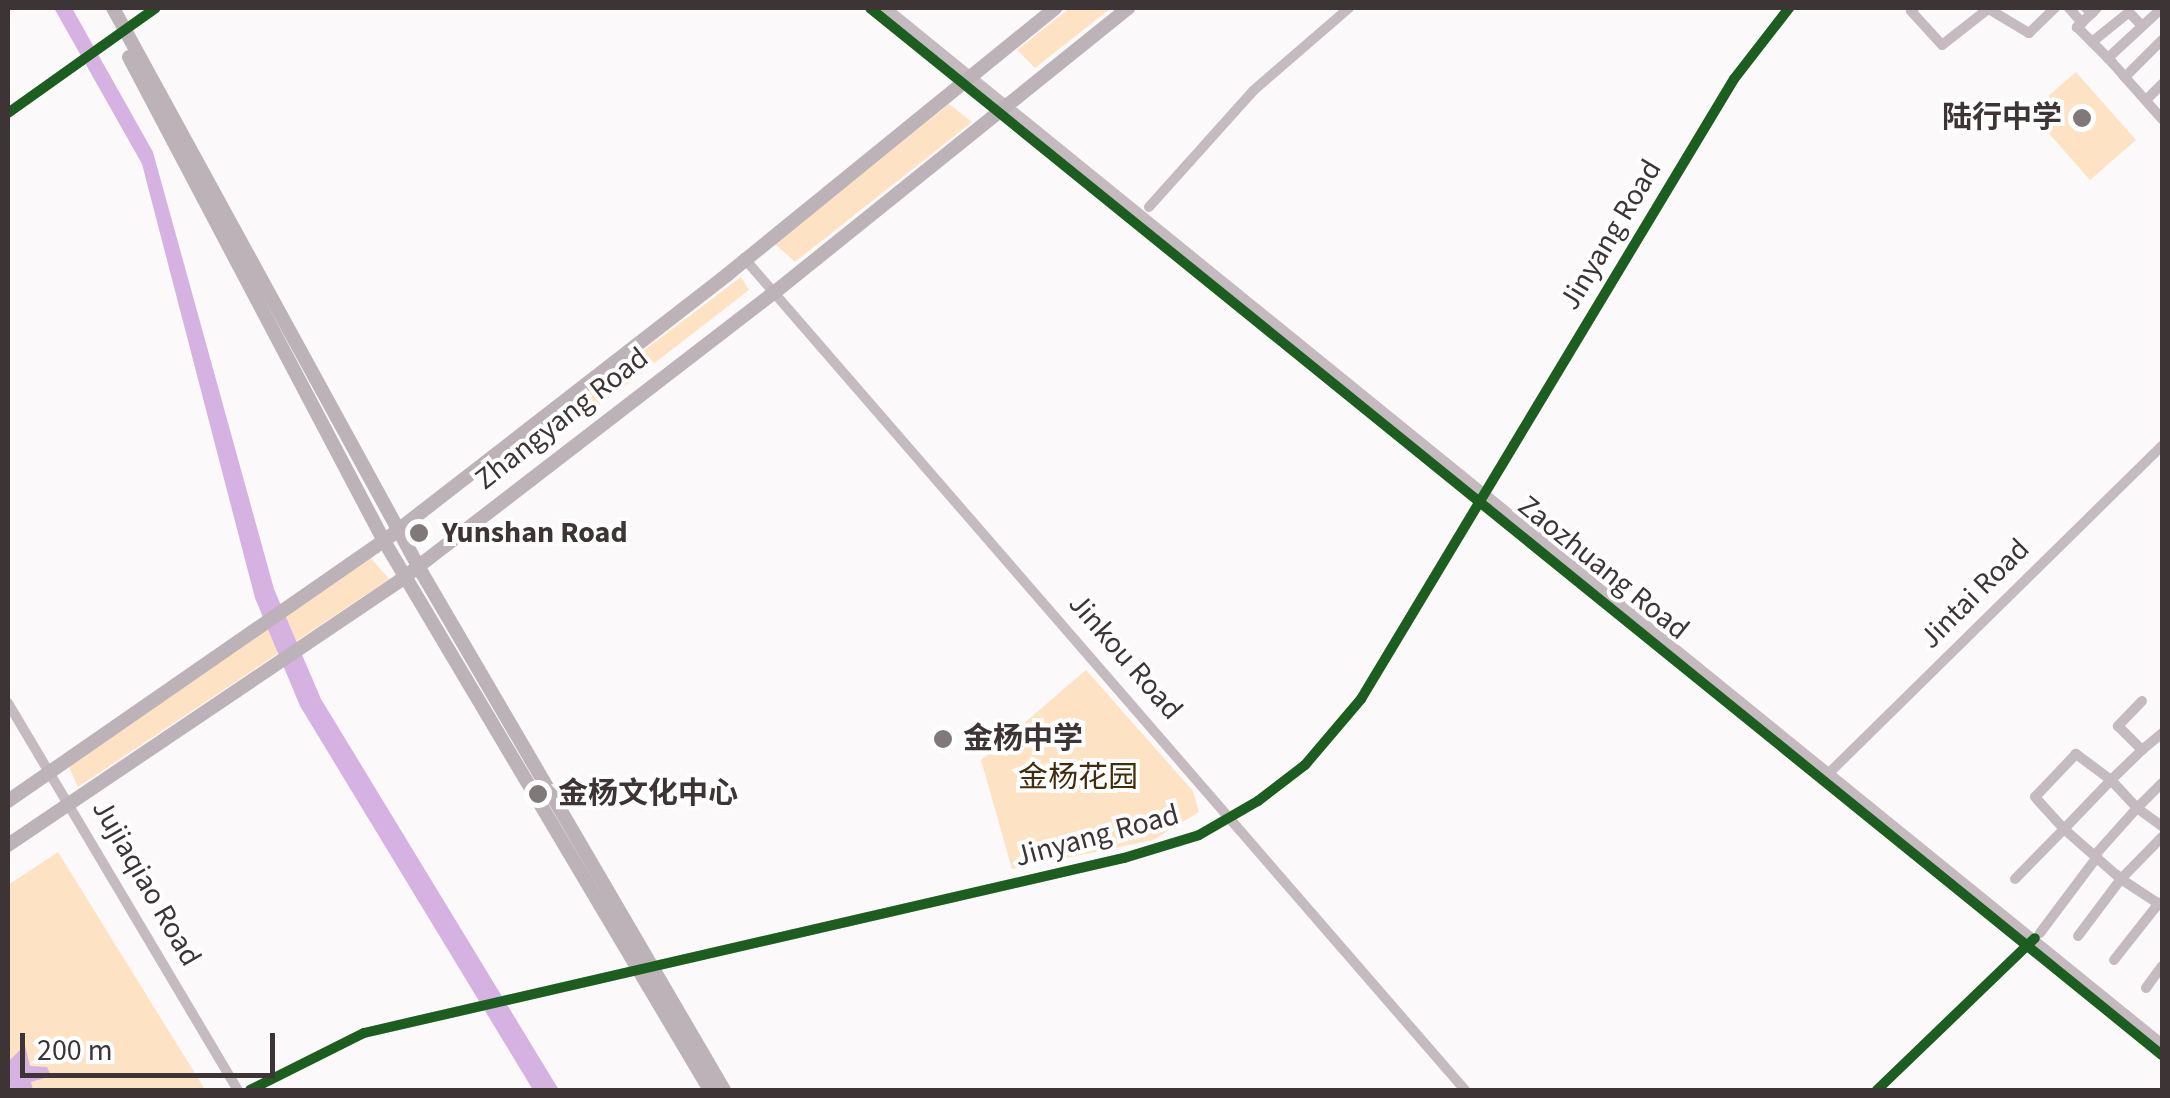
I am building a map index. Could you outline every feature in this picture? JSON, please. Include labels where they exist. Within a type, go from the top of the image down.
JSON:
[{"type":"main road","points":[[103,8],[384,540],[412,570]]},
{"type":"main road","points":[[113,8],[115,34],[398,530],[412,570],[645,968],[710,1090]]},
{"type":"main road","name":"Zhangyang Road","points":[[8,800],[398,530],[1055,8]]},
{"type":"main road","name":"Zhangyang Road","points":[[8,845],[412,570],[775,292],[1128,8]]},
{"type":"main road","points":[[645,968],[724,1090]]},
{"type":"street","points":[[8,113],[156,8]]},
{"type":"street","name":"Zaozhuang Road","points":[[870,8],[1008,108],[2162,1044]]},
{"type":"street","name":"Zaozhuang Road","points":[[886,8],[965,77]]},
{"type":"street","points":[[1149,208],[1254,90],[1348,8]]},
{"type":"street","name":"Jinyang Road","points":[[250,1090],[340,1041],[1124,858],[1232,818],[1335,734],[1484,496],[1734,79],[1789,8]]},
{"type":"street","points":[[1914,8],[1910,11],[1942,44],[1988,8],[2029,32],[2054,8]]},
{"type":"street","points":[[2069,8],[2082,23]]},
{"type":"street","points":[[2108,58],[2162,8]]},
{"type":"street","points":[[2092,9],[2078,27],[2162,119]]},
{"type":"street","points":[[2092,42],[2129,12],[2142,26]]},
{"type":"street","points":[[2125,76],[2162,40]]},
{"type":"street","points":[[2146,100],[2162,84]]},
{"type":"street","name":"Jinkou Road","points":[[744,258],[1465,1090]]},
{"type":"street","name":"Jintai Road","points":[[1827,775],[2162,446]]},
{"type":"street","points":[[2142,701],[2118,726],[2142,750]]},
{"type":"street","name":"Jujiaqiao Road","points":[[8,703],[238,1090]]},
{"type":"street","points":[[2015,879],[2142,750],[2160,740]]},
{"type":"street","points":[[2114,960],[2161,903],[2121,879],[2064,829],[2036,797],[2076,754],[2162,826]]},
{"type":"street","points":[[1877,1090],[2034,939],[2095,855],[2162,783]]},
{"type":"street","points":[[2078,936],[2121,879],[2162,838]]},
{"type":"street","name":"Zaozhuang Road","points":[[2034,939],[2162,1056]]},
{"type":"street","points":[[2146,988],[2162,966]]},
{"type":"green space","points":[[1070,8],[1111,8],[1035,68],[1017,50]]},
{"type":"green space","points":[[2076,72],[2136,140],[2090,180],[2030,112]]},
{"type":"green space","points":[[949,104],[972,122],[795,262],[775,244]]},
{"type":"green space","points":[[741,277],[749,290],[573,426],[561,413]]},
{"type":"green space","points":[[370,557],[389,579],[78,787],[68,765]]},
{"type":"green space","name":"金杨花园","points":[[1086,670],[1193,791],[1199,812],[1153,840],[1012,869],[981,760]]},
{"type":"green space","points":[[58,852],[204,1088],[8,1090],[8,885]]},
{"type":"shaded area","points":[[54,8],[72,8],[153,152],[274,589],[321,699],[559,1090],[533,1090],[300,706],[255,598],[142,164]]},
{"type":"shaded area","points":[[25,1045],[30,1066],[47,1067],[51,1076],[31,1082],[33,1090],[15,1090],[8,1086],[8,1062]]},
{"type":"cycle path","points":[[8,113],[156,8]]},
{"type":"cycle path","points":[[870,8],[2162,1055]]},
{"type":"cycle path","points":[[250,1090],[364,1033],[1124,858],[1199,835],[1258,801],[1305,765],[1361,699],[1734,79],[1789,8]]},
{"type":"cycle path","points":[[1877,1090],[2035,938]]},
{"type":"place","name":"陆行中学","points":[[2082,118]]},
{"type":"place","name":"Yunshan Road","points":[[419,533]]},
{"type":"place","name":"金杨中学","points":[[943,739]]},
{"type":"place","name":"金杨文化中心","points":[[538,794]]}]
